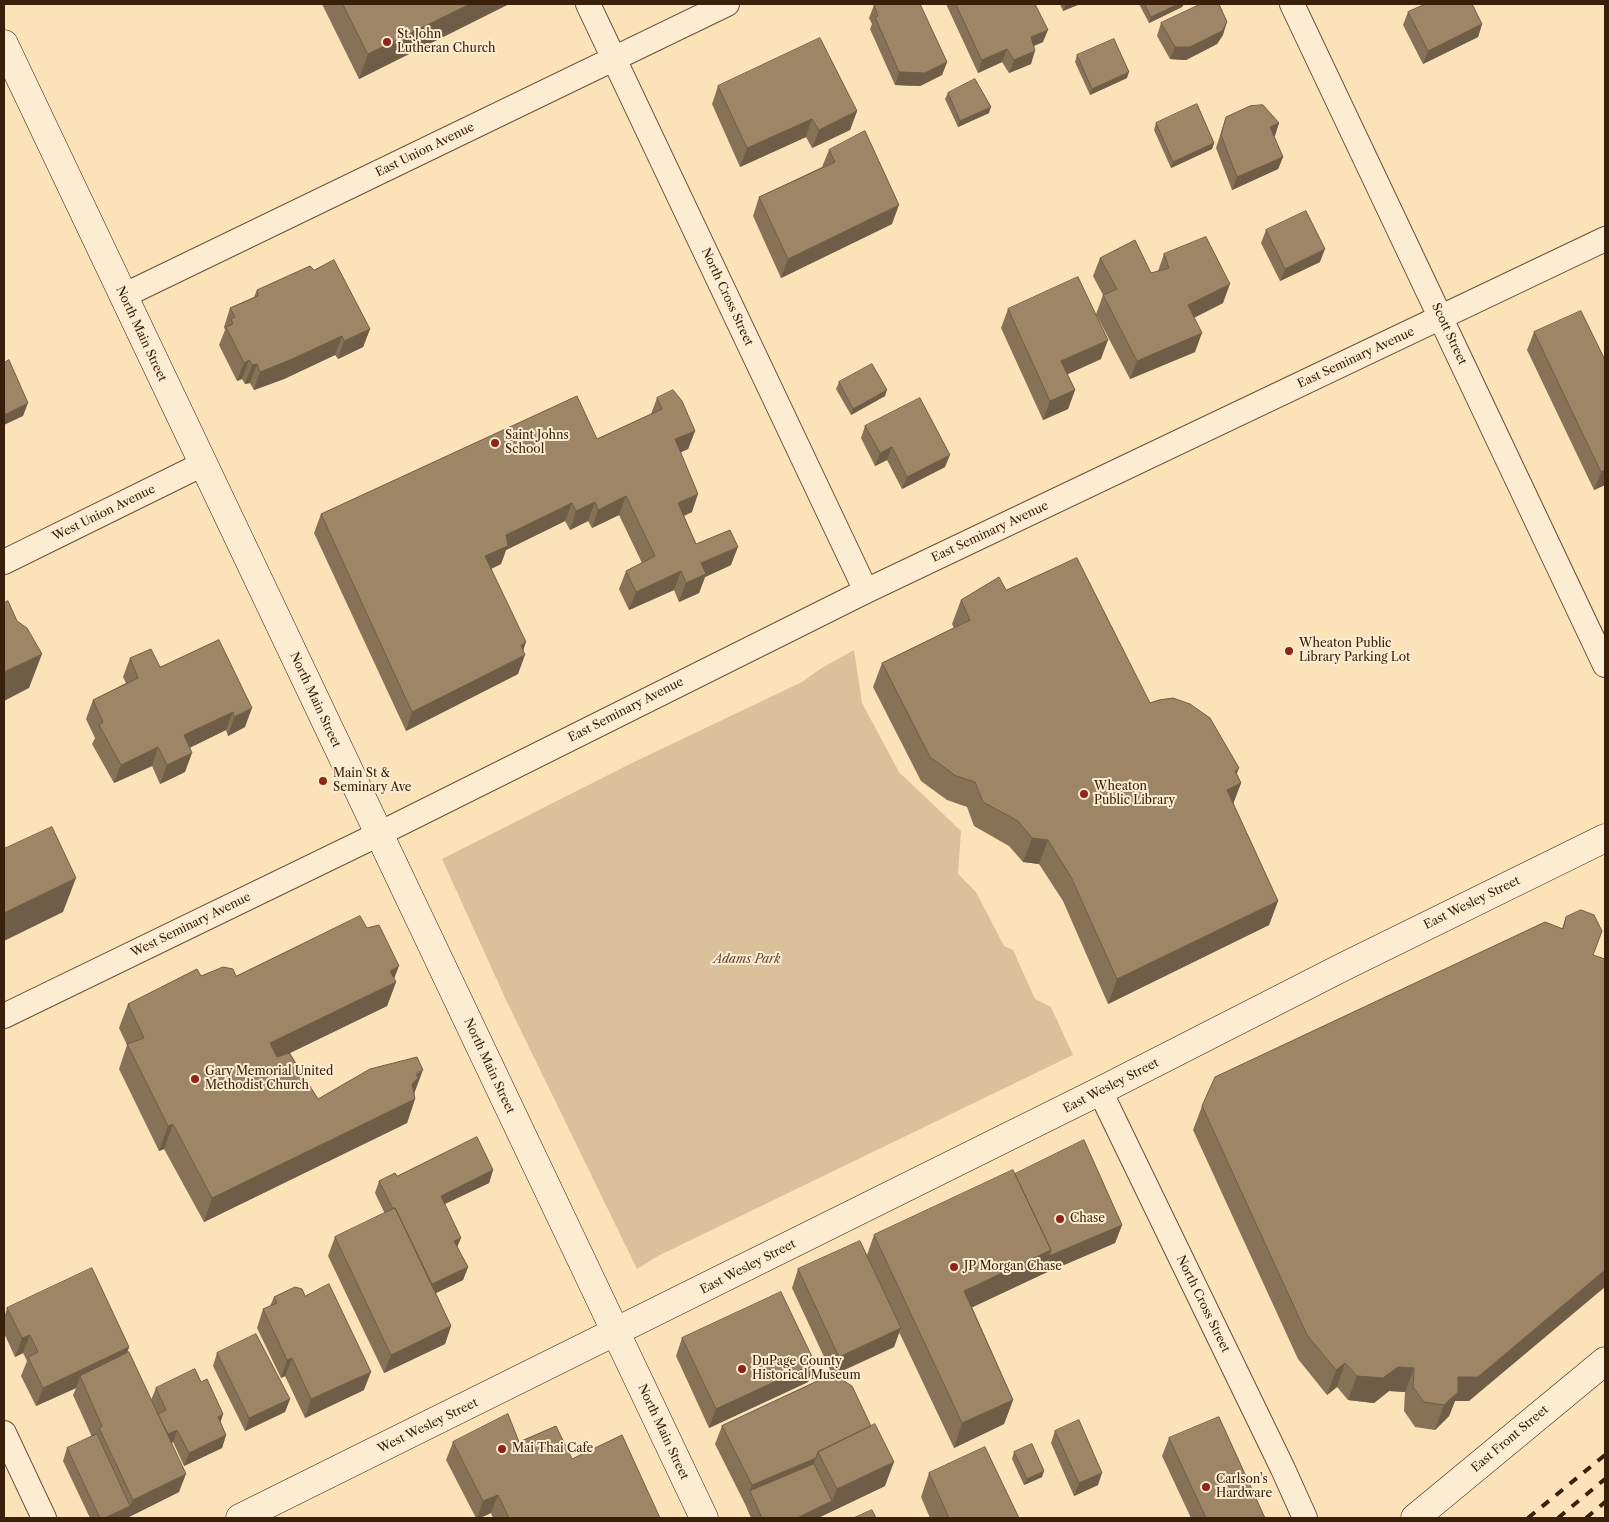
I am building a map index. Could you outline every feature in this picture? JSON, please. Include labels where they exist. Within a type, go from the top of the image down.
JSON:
[{"type":"street","name":"North Cross Street","points":[[588,4],[866,591]]},
{"type":"street","name":"East Union Avenue","points":[[123,296],[727,4]]},
{"type":"street","name":"Scott Street","points":[[1292,4],[1605,665]]},
{"type":"street","name":"North Main Street","points":[[4,44],[704,1518]]},
{"type":"street","name":"East Seminary Avenue","points":[[379,834],[866,591],[1442,318],[1605,238]]},
{"type":"street","name":"West Union Avenue","points":[[4,562],[203,464]]},
{"type":"street","name":"West Seminary Avenue","points":[[4,1016],[379,834]]},
{"type":"street","name":"East Wesley Street","points":[[616,1333],[1343,967],[1605,838]]},
{"type":"street","name":"North Cross Street","points":[[1100,1091],[1305,1518]]},
{"type":"street","name":"West Wesley Street","points":[[240,1518],[616,1333]]},
{"type":"street","name":"East Front Street","points":[[1415,1518],[1605,1361]]},
{"type":"street","points":[[4,1433],[44,1518]]},
{"type":"green space","name":"Adams Park","points":[[854,650],[862,703],[899,772],[961,831],[958,874],[976,892],[1004,946],[1013,950],[1035,999],[1051,1007],[1073,1055],[658,1256],[637,1269],[507,1002],[442,859],[632,763],[802,682],[820,669]]},
{"type":"building","points":[[343,4],[470,4],[368,54]]},
{"type":"building","points":[[920,4],[947,62],[925,73],[899,72],[875,17],[878,16],[874,5]]},
{"type":"building","points":[[956,4],[1035,4],[1048,30],[1031,37],[1035,51],[1014,60],[1007,49],[982,60]]},
{"type":"building","points":[[1145,4],[1178,4],[1151,17]]},
{"type":"building","points":[[1201,4],[1219,4],[1227,22],[1222,31],[1190,47],[1175,47],[1161,23]]},
{"type":"building","points":[[1426,4],[1472,4],[1482,24],[1428,51],[1408,12]]},
{"type":"building","points":[[820,38],[857,111],[819,130],[812,119],[747,148],[718,86]]},
{"type":"building","points":[[1114,39],[1129,72],[1092,89],[1077,55]]},
{"type":"building","points":[[975,79],[991,107],[960,121],[948,93]]},
{"type":"building","points":[[1197,104],[1214,143],[1173,162],[1156,123]]},
{"type":"building","points":[[1263,105],[1279,123],[1270,127],[1283,157],[1237,177],[1221,135],[1226,117],[1250,106]]},
{"type":"building","points":[[865,131],[899,205],[788,259],[759,197],[835,162],[829,150]]},
{"type":"building","points":[[1306,211],[1325,249],[1285,269],[1266,230]]},
{"type":"building","points":[[1206,237],[1230,284],[1188,305],[1202,333],[1137,361],[1103,295],[1117,289],[1100,258],[1135,240],[1151,273],[1169,268],[1164,254]]},
{"type":"building","points":[[334,260],[370,329],[344,341],[342,336],[260,372],[257,364],[252,365],[249,360],[244,363],[226,327],[233,324],[231,319],[235,317],[230,308],[258,296],[257,290],[310,266],[314,270]]},
{"type":"building","points":[[1078,277],[1108,340],[1061,361],[1075,390],[1050,401],[1008,309]]},
{"type":"building","points":[[1581,311],[1605,360],[1605,470],[1601,472],[1534,332]]},
{"type":"building","points":[[9,360],[28,403],[4,415],[4,363]]},
{"type":"building","points":[[872,364],[887,390],[853,409],[839,382]]},
{"type":"building","name":"Saint Johns School","points":[[673,390],[682,401],[695,431],[675,439],[698,494],[678,503],[696,544],[730,530],[738,547],[701,563],[706,574],[686,583],[681,571],[636,592],[626,571],[655,556],[626,496],[598,510],[595,502],[576,511],[572,503],[506,535],[508,546],[485,556],[526,642],[521,645],[525,655],[412,712],[321,514],[577,396],[597,439],[662,409],[657,398]]},
{"type":"building","points":[[920,398],[950,455],[907,477],[892,447],[880,453],[865,426]]},
{"type":"building","name":"Wheaton Public Library","points":[[1077,558],[1150,703],[1173,698],[1190,704],[1210,718],[1239,768],[1235,771],[1241,783],[1227,790],[1278,901],[1117,979],[1071,877],[1048,840],[1032,838],[1018,821],[983,802],[975,782],[956,776],[930,757],[882,663],[970,620],[961,600],[999,577],[1006,590]]},
{"type":"building","points":[[8,601],[17,621],[27,628],[42,654],[4,672],[4,603]]},
{"type":"building","points":[[219,640],[252,708],[234,717],[233,712],[184,735],[192,753],[167,765],[158,747],[121,765],[99,725],[103,722],[93,700],[138,678],[130,658],[151,649],[160,667]]},
{"type":"building","points":[[52,827],[76,878],[4,913],[4,849]]},
{"type":"building","points":[[1581,910],[1594,915],[1602,931],[1593,955],[1605,959],[1605,1270],[1478,1377],[1458,1377],[1458,1392],[1444,1405],[1424,1402],[1413,1387],[1414,1368],[1398,1367],[1383,1378],[1357,1376],[1345,1363],[1336,1370],[1307,1335],[1202,1106],[1215,1077],[1545,922],[1563,929],[1566,917]]},
{"type":"building","name":"Gary Memorial United Methodist Church","points":[[360,916],[367,928],[379,925],[399,966],[390,971],[396,982],[270,1043],[277,1057],[289,1053],[318,1099],[370,1069],[417,1057],[423,1070],[416,1073],[418,1078],[412,1084],[415,1099],[212,1198],[173,1124],[168,1126],[127,1044],[144,1038],[128,1004],[197,969],[201,976],[223,967],[233,969],[236,976]]},
{"type":"building","points":[[477,1137],[493,1170],[441,1196],[461,1238],[454,1241],[468,1267],[432,1284],[395,1208],[393,1209],[379,1181],[395,1173],[397,1176]]},
{"type":"building","name":"Chase","points":[[1084,1140],[1122,1225],[1049,1256],[1051,1250],[1015,1174]]},
{"type":"building","points":[[1013,1170],[1051,1250],[964,1291],[1013,1400],[962,1423],[874,1235]]},
{"type":"building","points":[[395,1208],[451,1326],[391,1355],[335,1237]]},
{"type":"building","points":[[860,1241],[901,1328],[839,1357],[798,1269]]},
{"type":"building","points":[[92,1268],[129,1347],[43,1388],[28,1357],[38,1352],[30,1335],[22,1338],[7,1308]]},
{"type":"building","points":[[329,1284],[371,1372],[311,1399],[292,1358],[287,1360],[263,1309],[277,1303],[274,1297],[295,1287],[302,1289],[305,1296]]},
{"type":"building","name":"DuPage County Historical Museum","points":[[781,1292],[815,1363],[716,1409],[682,1338]]},
{"type":"building","points":[[256,1334],[290,1399],[249,1418],[217,1353]]},
{"type":"building","points":[[129,1352],[186,1474],[133,1500],[99,1428],[102,1426],[80,1376]]},
{"type":"building","points":[[195,1369],[201,1382],[207,1379],[223,1414],[218,1417],[226,1435],[189,1453],[177,1430],[168,1434],[158,1414],[166,1410],[156,1388]]},
{"type":"building","points":[[833,1374],[852,1386],[871,1426],[818,1452],[816,1458],[752,1485],[722,1426]]},
{"type":"building","points":[[508,1414],[519,1442],[556,1426],[572,1459],[622,1435],[660,1518],[509,1518],[498,1495],[483,1501],[453,1442]]},
{"type":"building","name":"Carlson's Hardware","points":[[1219,1417],[1265,1518],[1206,1518],[1169,1438]]},
{"type":"building","points":[[1079,1420],[1102,1473],[1079,1483],[1055,1431]]},
{"type":"building","points":[[875,1424],[894,1462],[837,1489],[818,1452]]},
{"type":"building","points":[[97,1434],[130,1506],[105,1518],[100,1518],[67,1448]]},
{"type":"building","points":[[1032,1444],[1044,1471],[1027,1479],[1014,1452]]},
{"type":"building","points":[[985,1447],[1019,1518],[949,1518],[929,1473]]},
{"type":"building","points":[[814,1464],[832,1501],[797,1518],[762,1518],[750,1491]]},
{"type":"building","points":[[872,1510],[876,1518],[854,1518]]},
{"type":"railway","points":[[1528,1518],[1605,1455]]},
{"type":"railway","points":[[1558,1518],[1605,1479]]},
{"type":"railway","points":[[1586,1518],[1605,1502]]},
{"type":"place","name":"St. John Lutheran Church","points":[[387,42]]},
{"type":"place","name":"Saint Johns School","points":[[495,443]]},
{"type":"place","name":"Wheaton Public Library Parking Lot","points":[[1289,651]]},
{"type":"place","name":"Main St & Seminary Ave","points":[[323,781]]},
{"type":"place","name":"Wheaton Public Library","points":[[1084,794]]},
{"type":"place","name":"Gary Memorial United Methodist Church","points":[[195,1079]]},
{"type":"place","name":"Chase","points":[[1060,1219]]},
{"type":"place","name":"JP Morgan Chase","points":[[954,1267]]},
{"type":"place","name":"DuPage County Historical Museum","points":[[742,1369]]},
{"type":"place","name":"Mai Thai Cafe","points":[[502,1449]]},
{"type":"place","name":"Carlson's Hardware","points":[[1206,1487]]}]
